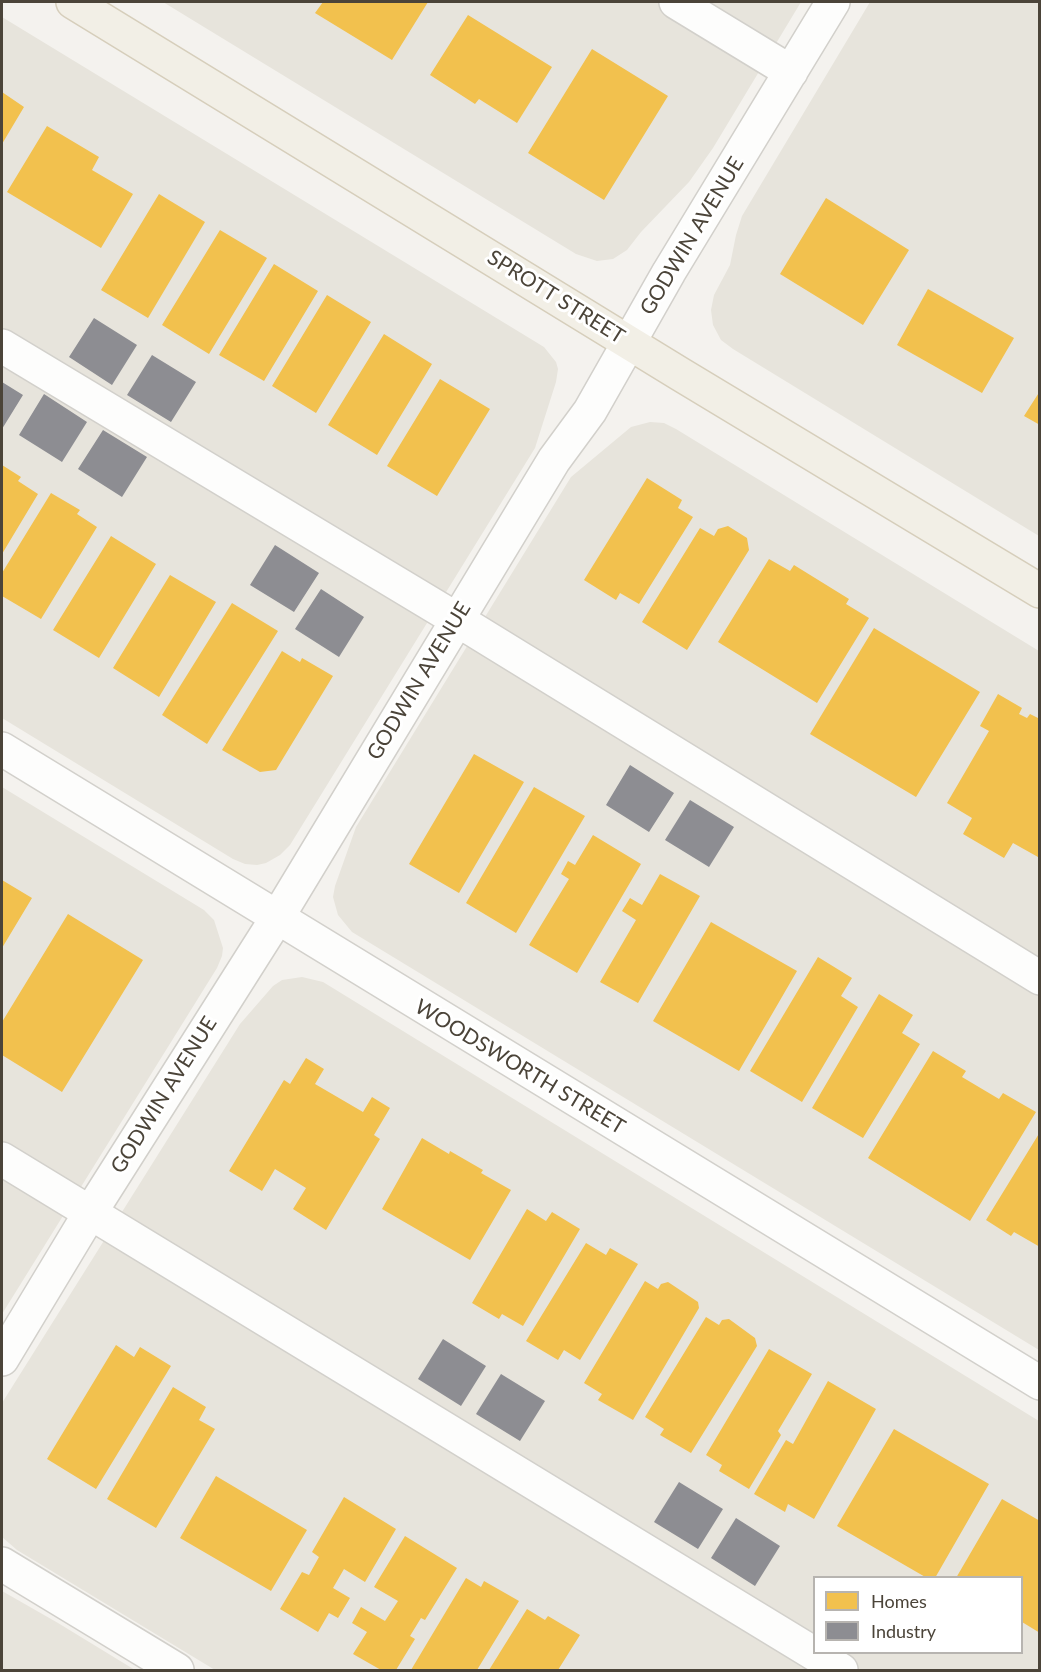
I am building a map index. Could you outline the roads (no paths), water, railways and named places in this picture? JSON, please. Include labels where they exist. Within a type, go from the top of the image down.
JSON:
[{"type":"main road","name":"SPROTT STREET","points":[[73,2],[1040,591]]},
{"type":"street","points":[[676,2],[791,72]]},
{"type":"street","name":"GODWIN AVENUE","points":[[2,1359],[90,1213],[277,918],[554,460],[590,411],[669,272],[833,2]]},
{"type":"street","points":[[2,346],[456,619],[1040,978]]},
{"type":"street","name":"WOODSWORTH STREET","points":[[2,749],[1040,1383]]},
{"type":"street","points":[[2,1159],[840,1671]]},
{"type":"street","points":[[2,1564],[177,1671]]}]
